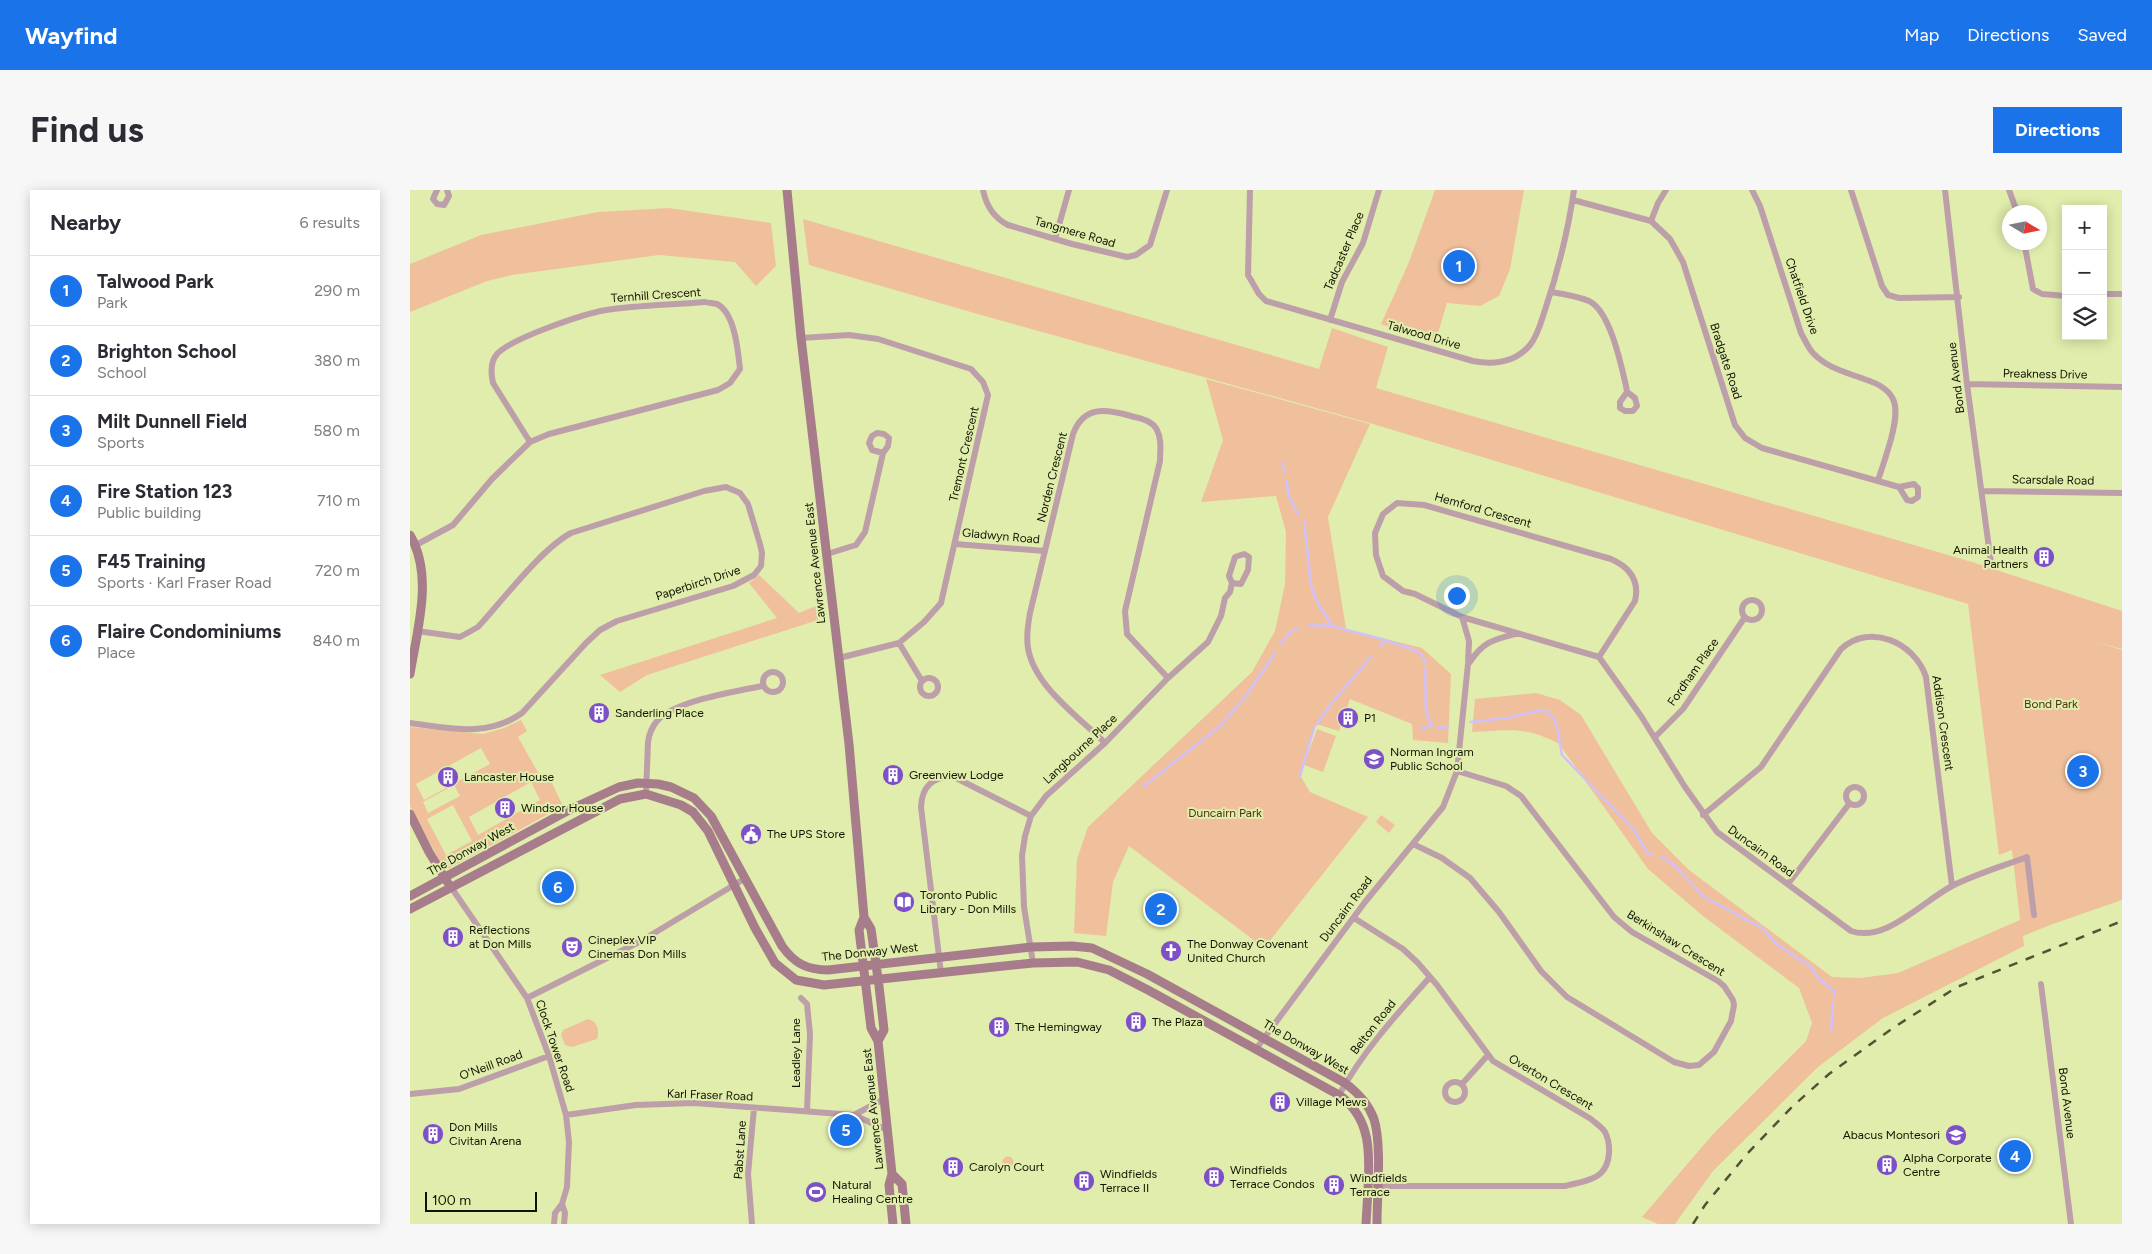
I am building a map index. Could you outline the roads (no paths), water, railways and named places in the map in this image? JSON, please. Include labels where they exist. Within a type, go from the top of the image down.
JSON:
[{"type":"street","points":[[437,190],[433,199],[437,204],[444,205],[449,196],[447,190]]},
{"type":"street","name":"Lawrence Avenue East","points":[[783,190],[787,206]]},
{"type":"street","name":"Lawrence Avenue East","points":[[787,190],[787,206],[801,338],[849,744],[864,917],[871,929],[884,1030],[878,1041]]},
{"type":"street","name":"Tangmere Road","points":[[984,190],[985,199],[993,214],[1000,221],[1055,239],[1127,257],[1136,255],[1150,245],[1167,190]]},
{"type":"street","points":[[1055,239],[1069,190]]},
{"type":"street","name":"Talwood Drive","points":[[1250,190],[1247,266],[1251,283],[1266,301],[1473,361],[1493,364],[1512,360],[1530,345],[1540,327],[1567,234],[1574,190]]},
{"type":"street","name":"Tadcaster Place","points":[[1330,320],[1342,282],[1363,243],[1379,190]]},
{"type":"street","points":[[1650,221],[1666,190]]},
{"type":"street","name":"Chatfield Drive","points":[[1752,190],[1760,206],[1802,333],[1811,352],[1834,369],[1872,381],[1887,391],[1895,403],[1897,411],[1896,424],[1878,480]]},
{"type":"street","points":[[1851,190],[1882,286],[1888,295],[1899,298],[1959,298]]},
{"type":"street","name":"Bond Avenue","points":[[1945,190],[1959,298],[1967,384],[1983,491],[1991,563]]},
{"type":"street","points":[[2009,190],[2014,205]]},
{"type":"street","name":"Bradgate Road","points":[[1572,200],[1650,221],[1670,239],[1683,262],[1735,425],[1746,438],[1762,448],[1899,487]]},
{"type":"street","points":[[2026,250],[2033,289],[2042,294],[2062,296]]},
{"type":"street","points":[[1551,292],[1590,302],[1601,312],[1609,327],[1627,392]]},
{"type":"street","points":[[2107,294],[2122,294]]},
{"type":"street","name":"Ternhill Crescent","points":[[416,545],[453,525],[492,479],[530,442],[549,434],[718,390],[730,383],[740,369],[738,345],[725,311],[716,304],[705,302],[604,310],[546,328],[504,349],[494,358],[491,375],[493,383],[530,442]]},
{"type":"street","name":"Tremont Crescent","points":[[801,338],[849,335],[878,339],[971,369],[984,382],[988,395],[940,603],[924,622],[899,643],[839,658]]},
{"type":"street","name":"Preakness Drive","points":[[1967,384],[2122,387]]},
{"type":"street","name":"Norden Crescent","points":[[1105,742],[1049,689],[1035,668],[1028,651],[1030,613],[1073,434],[1079,423],[1095,411],[1113,410],[1146,420],[1156,429],[1162,444],[1160,461],[1125,612],[1128,634],[1168,678]]},
{"type":"street","points":[[827,554],[856,545],[865,532],[883,453]]},
{"type":"street","name":"Paperbirch Drive","points":[[410,723],[482,730],[496,728],[511,722],[522,713],[600,630],[617,621],[733,586],[754,575],[761,566],[762,553],[748,504],[740,493],[726,487],[719,488],[571,533],[546,552],[478,628],[469,634],[460,637],[417,631]]},
{"type":"street","name":"Scarsdale Road","points":[[1983,491],[2122,493]]},
{"type":"street","name":"Hemford Crescent","points":[[1462,617],[1415,594],[1403,591],[1383,576],[1376,555],[1375,533],[1383,514],[1392,505],[1406,502],[1424,505],[1611,558],[1625,566],[1631,572],[1634,579],[1637,594],[1636,601],[1599,657]]},
{"type":"street","points":[[410,535],[416,545],[421,562],[423,580],[410,674]]},
{"type":"street","name":"Gladwyn Road","points":[[955,544],[1045,551]]},
{"type":"street","name":"Langbourne Place","points":[[1033,963],[1024,908],[1022,856],[1024,836],[1031,816],[1046,796],[1105,742],[1168,678],[1208,642],[1222,616],[1225,598],[1230,592],[1232,583],[1229,576],[1235,557],[1244,554],[1248,557],[1248,570],[1240,584],[1232,583]]},
{"type":"street","points":[[1462,617],[1599,657]]},
{"type":"street","name":"Duncairn Road","points":[[1256,1049],[1365,902],[1443,806],[1457,771],[1468,664],[1470,641],[1462,617]]},
{"type":"street","name":"Fordham Place","points":[[1654,736],[1683,709],[1745,617]]},
{"type":"street","points":[[1468,664],[1479,648],[1497,639],[1516,634]]},
{"type":"street","name":"Addison Crescent","points":[[1703,815],[1761,767],[1841,649],[1851,641],[1864,636],[1888,639],[1896,642],[1913,654],[1923,668],[1926,677],[1952,886]]},
{"type":"street","points":[[899,643],[922,681]]},
{"type":"street","name":"Duncairn Road","points":[[1599,657],[1619,683],[1654,736],[1703,815],[1717,832],[1851,931],[1867,934],[1882,930],[1952,886],[2027,857],[2034,915]]},
{"type":"street","points":[[646,794],[649,734],[662,717],[667,713],[703,699],[763,686]]},
{"type":"street","name":"Berkinshaw Crescent","points":[[1412,844],[1448,862],[1470,878],[1499,912],[1541,970],[1566,997],[1674,1062],[1689,1066],[1699,1065],[1714,1052],[1731,1020],[1734,1005],[1724,986],[1632,932],[1618,921],[1521,796],[1506,786],[1457,771]]},
{"type":"street","points":[[941,973],[921,807],[922,794],[932,782],[941,777],[952,776],[1031,816]]},
{"type":"street","name":"The Donway West","points":[[410,909],[448,883],[569,810],[625,784],[647,783],[666,786],[684,792],[701,804],[711,816],[767,922],[787,954],[806,968],[826,970],[1031,947],[1087,947],[1121,960],[1345,1083],[1362,1100],[1373,1118],[1377,1138],[1366,1224]]},
{"type":"street","points":[[681,804],[684,792]]},
{"type":"street","name":"The Donway West","points":[[410,896],[448,883],[620,799],[646,794],[681,804],[693,812],[704,826],[755,928],[775,963],[796,980],[820,985],[1033,963],[1078,962],[1115,973],[1256,1049],[1339,1095],[1348,1102],[1366,1132],[1377,1224]]},
{"type":"street","points":[[1788,884],[1848,804]]},
{"type":"street","points":[[569,810],[576,822]]},
{"type":"street","points":[[410,814],[448,883]]},
{"type":"street","points":[[526,998],[641,941],[744,879]]},
{"type":"street","name":"Clock Tower Road","points":[[448,883],[526,998],[549,1056],[566,1114],[569,1168],[567,1187],[562,1204],[555,1213],[554,1224]]},
{"type":"street","name":"Lawrence Avenue East","points":[[864,917],[859,930],[871,1028],[878,1041],[892,1174],[889,1185],[894,1224]]},
{"type":"street","name":"Overton Crescent","points":[[1354,918],[1403,949],[1430,977],[1488,1055],[1524,1080],[1591,1119],[1604,1131],[1609,1149],[1609,1159],[1601,1173],[1590,1179],[1565,1186],[1372,1186]]},
{"type":"street","points":[[755,928],[767,922]]},
{"type":"street","points":[[1115,973],[1121,960]]},
{"type":"street","name":"Belton Road","points":[[1339,1095],[1345,1083],[1384,1029],[1430,977]]},
{"type":"street","name":"Bond Avenue","points":[[2041,984],[2071,1224]]},
{"type":"street","name":"Leadley Lane","points":[[800,998],[808,1004],[810,1034],[806,1110]]},
{"type":"street","points":[[1462,1084],[1488,1055]]},
{"type":"street","name":"O'Neill Road","points":[[410,1094],[459,1089],[549,1056]]},
{"type":"street","points":[[854,1115],[884,1099]]},
{"type":"street","name":"Karl Fraser Road","points":[[566,1114],[636,1104],[694,1103],[854,1115],[887,1130]]},
{"type":"street","name":"Pabst Lane","points":[[752,1224],[748,1174],[754,1108]]},
{"type":"street","name":"Lawrence Avenue East","points":[[892,1174],[902,1184],[906,1224]]},
{"type":"street","name":"Clock Tower Road","points":[[562,1204],[565,1213],[564,1224]]},
{"type":"waterway","points":[[1282,462],[1285,473]]},
{"type":"waterway","points":[[1287,481],[1288,494],[1298,514]]},
{"type":"waterway","points":[[1304,521],[1311,585],[1316,600],[1332,626]]},
{"type":"waterway","points":[[1309,625],[1332,626],[1385,640],[1414,650],[1421,654],[1426,663]]},
{"type":"waterway","points":[[1281,644],[1289,633],[1299,628]]},
{"type":"waterway","points":[[1380,646],[1385,640]]},
{"type":"waterway","points":[[1144,786],[1220,726],[1246,696],[1275,653]]},
{"type":"waterway","points":[[1316,725],[1331,704],[1371,657]]},
{"type":"waterway","points":[[1421,729],[1432,725],[1426,712],[1425,668]]},
{"type":"waterway","points":[[1471,722],[1547,711],[1554,719],[1562,755],[1633,829],[1647,852],[1653,855]]},
{"type":"waterway","points":[[1438,728],[1448,727]]},
{"type":"waterway","points":[[1300,776],[1314,728]]},
{"type":"waterway","points":[[1662,857],[1675,866],[1704,897],[1762,928],[1778,945],[1811,967],[1818,978],[1834,991],[1834,996]]},
{"type":"waterway","points":[[1831,1030],[1833,1003]]},
{"type":"railway","points":[[1693,1224],[1705,1205],[1747,1154],[1793,1106],[1829,1074],[1893,1028],[1957,987],[2122,921]]},
{"type":"place","name":"Talwood Park","points":[[1459,266]]},
{"type":"place","name":"Animal Health Partners","points":[[2044,557]]},
{"type":"place","name":"Sanderling Place","points":[[599,713]]},
{"type":"place","name":"P1","points":[[1348,718]]},
{"type":"place","name":"Norman Ingram Public School","points":[[1374,759]]},
{"type":"place","name":"Milt Dunnell Field","points":[[2083,771]]},
{"type":"place","name":"Greenview Lodge","points":[[893,775]]},
{"type":"place","name":"Lancaster House","points":[[448,777]]},
{"type":"place","name":"Windsor House","points":[[505,808]]},
{"type":"place","name":"The UPS Store","points":[[751,834]]},
{"type":"place","name":"Flaire Condominiums","points":[[558,887]]},
{"type":"place","name":"Toronto Public Library - Don Mills","points":[[904,902]]},
{"type":"place","name":"Brighton School","points":[[1161,909]]},
{"type":"place","name":"Reflections at Don Mills","points":[[453,937]]},
{"type":"place","name":"Cineplex VIP Cinemas Don Mills","points":[[572,947]]},
{"type":"place","name":"The Donway Covenant United Church","points":[[1171,951]]},
{"type":"place","name":"The Plaza","points":[[1136,1022]]},
{"type":"place","name":"The Hemingway","points":[[999,1027]]},
{"type":"place","name":"Village Mews","points":[[1280,1102]]},
{"type":"place","name":"F45 Training","points":[[846,1130]]},
{"type":"place","name":"Don Mills Civitan Arena","points":[[433,1134]]},
{"type":"place","name":"Abacus Montesori","points":[[1956,1135]]},
{"type":"place","name":"Fire Station 123","points":[[2015,1156]]},
{"type":"place","name":"Alpha Corporate Centre","points":[[1887,1165]]},
{"type":"place","name":"Carolyn Court","points":[[953,1167]]},
{"type":"place","name":"Windfields Terrace Condos","points":[[1214,1177]]},
{"type":"place","name":"Windfields Terrace II","points":[[1084,1181]]},
{"type":"place","name":"Windfields Terrace","points":[[1334,1185]]},
{"type":"place","name":"Natural Healing Centre","points":[[816,1192]]},
{"type":"park label","name":"Bond Park","points":[[2051,704]]},
{"type":"park label","name":"Duncairn Park","points":[[1225,813]]}]
